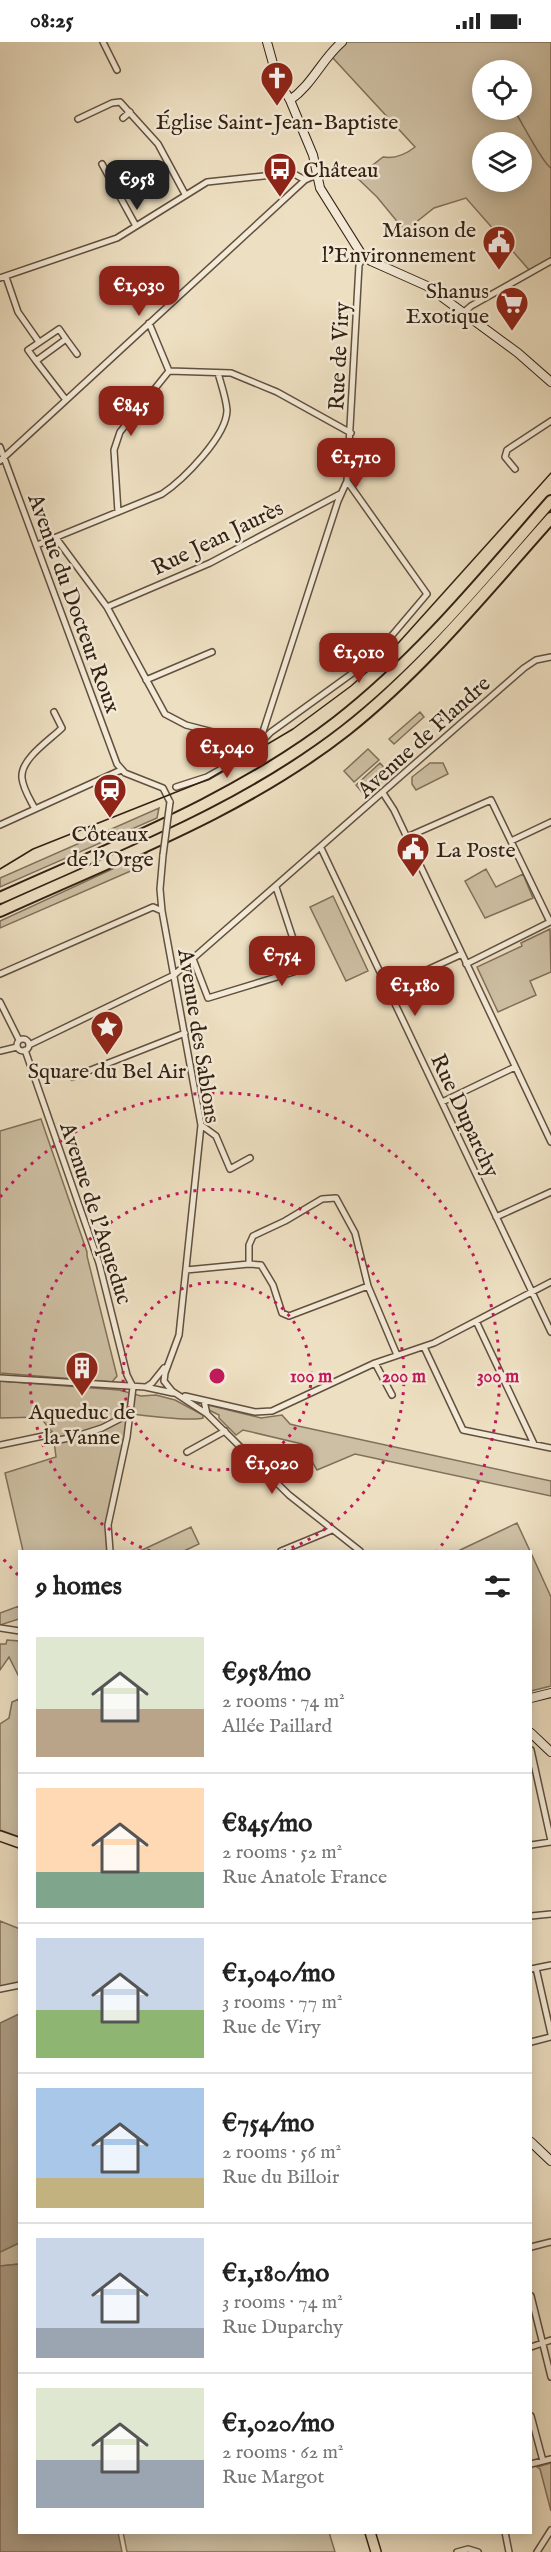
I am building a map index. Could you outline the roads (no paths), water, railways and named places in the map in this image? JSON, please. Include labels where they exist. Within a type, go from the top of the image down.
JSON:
[{"type":"highway","points":[[0,898],[224,795],[310,742],[358,705],[403,664],[551,501]]},
{"type":"highway","points":[[0,911],[211,814],[252,793],[316,752],[367,713],[406,677],[551,519]]},
{"type":"main road","points":[[267,42],[276,78],[290,100],[313,155],[316,175],[325,199],[364,256],[418,281],[518,353],[551,382]]},
{"type":"main road","points":[[290,100],[302,91],[326,58],[342,42]]},
{"type":"main road","points":[[532,1698],[551,1693]]},
{"type":"main road","points":[[533,1738],[551,1752]]},
{"type":"main road","points":[[0,1836],[18,1842]]},
{"type":"main road","points":[[535,2151],[551,2161]]},
{"type":"main road","points":[[371,2534],[376,2552]]},
{"type":"street","points":[[103,42],[117,70]]},
{"type":"street","points":[[78,119],[120,102],[158,144],[185,194]]},
{"type":"street","points":[[123,118],[130,112]]},
{"type":"street","points":[[102,164],[136,226]]},
{"type":"street","points":[[39,342],[18,312],[3,278],[110,241],[207,182],[278,174],[296,175],[304,180]]},
{"type":"street","points":[[2,459],[304,180],[316,175]]},
{"type":"street","name":"Rue de Viry","points":[[260,744],[340,494],[347,481],[359,265],[364,256]]},
{"type":"street","points":[[463,313],[471,306],[551,261]]},
{"type":"street","points":[[149,323],[169,371]]},
{"type":"street","points":[[66,400],[28,350],[59,329],[77,354]]},
{"type":"street","points":[[36,361],[66,339]]},
{"type":"street","points":[[169,371],[231,373],[277,392],[351,433]]},
{"type":"street","points":[[118,512],[114,450],[120,432],[169,371]]},
{"type":"street","points":[[38,545],[162,494],[178,483],[223,429],[227,410],[218,373]]},
{"type":"street","points":[[515,469],[505,457],[507,450],[551,421]]},
{"type":"street","name":"Avenue du Docteur Roux","points":[[0,447],[2,459],[38,545],[121,770]]},
{"type":"street","points":[[176,788],[207,777],[255,750],[271,732],[372,660],[427,594],[347,481]]},
{"type":"street","name":"Rue Jean Jaurès","points":[[107,607],[210,563],[340,494]]},
{"type":"street","points":[[56,538],[107,607],[160,708],[172,719],[260,744]]},
{"type":"street","points":[[146,680],[212,652]]},
{"type":"street","name":"Avenue de Flandre","points":[[27,1048],[174,975],[524,668],[536,660],[551,657]]},
{"type":"street","points":[[35,809],[22,780],[22,773],[27,761],[62,728],[54,712]]},
{"type":"street","points":[[0,825],[121,770]]},
{"type":"street","name":"Avenue des Sablons","points":[[121,770],[158,784],[166,792],[170,802],[160,889],[162,911],[201,1125],[179,1335],[164,1381],[157,1389]]},
{"type":"street","points":[[383,794],[394,810],[551,1142]]},
{"type":"street","points":[[407,837],[491,800],[550,922],[466,964]]},
{"type":"street","points":[[511,841],[551,822]]},
{"type":"street","name":"Rue Duparchy","points":[[321,848],[551,1332]]},
{"type":"street","points":[[193,959],[208,998],[303,969],[276,887]]},
{"type":"street","points":[[0,974],[153,907],[162,911]]},
{"type":"street","points":[[388,988],[462,954]]},
{"type":"street","points":[[0,1002],[19,1040],[17,1047]]},
{"type":"street","points":[[73,1077],[185,1033]]},
{"type":"street","points":[[0,1051],[17,1047],[27,1048],[25,1039],[19,1040]]},
{"type":"street","name":"Avenue de l'Aqueduc","points":[[27,1048],[99,1263],[127,1375],[133,1387]]},
{"type":"street","points":[[442,1102],[515,1067]]},
{"type":"street","points":[[201,1125],[216,1136],[230,1168],[250,1158]]},
{"type":"street","points":[[496,1217],[551,1192]]},
{"type":"street","points":[[249,1264],[249,1245],[253,1236],[330,1197],[336,1198],[355,1233],[368,1286],[397,1355]]},
{"type":"street","points":[[186,1270],[249,1264],[264,1267],[280,1310],[289,1316],[368,1286]]},
{"type":"street","points":[[0,1378],[145,1387],[255,1412],[272,1411],[375,1363],[424,1347],[551,1282]]},
{"type":"street","points":[[476,1321],[534,1444]]},
{"type":"street","points":[[424,1347],[463,1430],[551,1448]]},
{"type":"street","name":"Avenue des Sablons","points":[[145,1387],[157,1379],[171,1357]]},
{"type":"street","points":[[375,1363],[392,1395]]},
{"type":"street","points":[[164,1381],[179,1395],[207,1414],[289,1495],[359,1550]]},
{"type":"street","points":[[110,1550],[108,1524],[127,1437],[133,1387]]},
{"type":"street","points":[[204,1401],[207,1414]]},
{"type":"street","points":[[0,1445],[48,1435],[59,1440],[74,1437],[102,1428],[129,1414]]},
{"type":"street","points":[[187,1452],[225,1431]]},
{"type":"street","points":[[283,1550],[332,1530]]},
{"type":"street","points":[[0,1628],[18,1631]]},
{"type":"street","points":[[532,1755],[551,1842],[532,1845]]},
{"type":"street","points":[[532,1916],[551,1914]]},
{"type":"street","points":[[532,2042],[551,2035],[533,1969],[551,1965]]},
{"type":"street","points":[[0,1989],[18,1985]]},
{"type":"street","points":[[532,2247],[551,2242]]},
{"type":"street","points":[[532,2300],[551,2378]]},
{"type":"street","points":[[532,2347],[551,2340]]},
{"type":"street","points":[[532,2420],[543,2461]]},
{"type":"street","points":[[532,2464],[551,2459]]},
{"type":"street","points":[[537,2552],[551,2530]]},
{"type":"street","points":[[505,2534],[509,2552]]},
{"type":"street","points":[[458,2552],[468,2549],[478,2552]]},
{"type":"waterway","points":[[520,120],[537,151],[551,168]]},
{"type":"tram line","points":[[0,869],[33,849],[209,779],[293,729],[351,686],[392,650],[551,473]]},
{"type":"place","name":"Église Saint-Jean-Baptiste","points":[[277,107]]},
{"type":"place","name":"Château","points":[[280,198]]},
{"type":"place","name":"Maison de l'Environnement","points":[[499,271]]},
{"type":"place","name":"Shanus Exotique","points":[[512,332]]},
{"type":"place","name":"Côteaux de l'Orge","points":[[110,819]]},
{"type":"place","name":"La Poste","points":[[413,878]]},
{"type":"place","name":"Square du Bel Air","points":[[107,1056]]},
{"type":"place","name":"Aqueduc de la Vanne","points":[[82,1397]]}]
